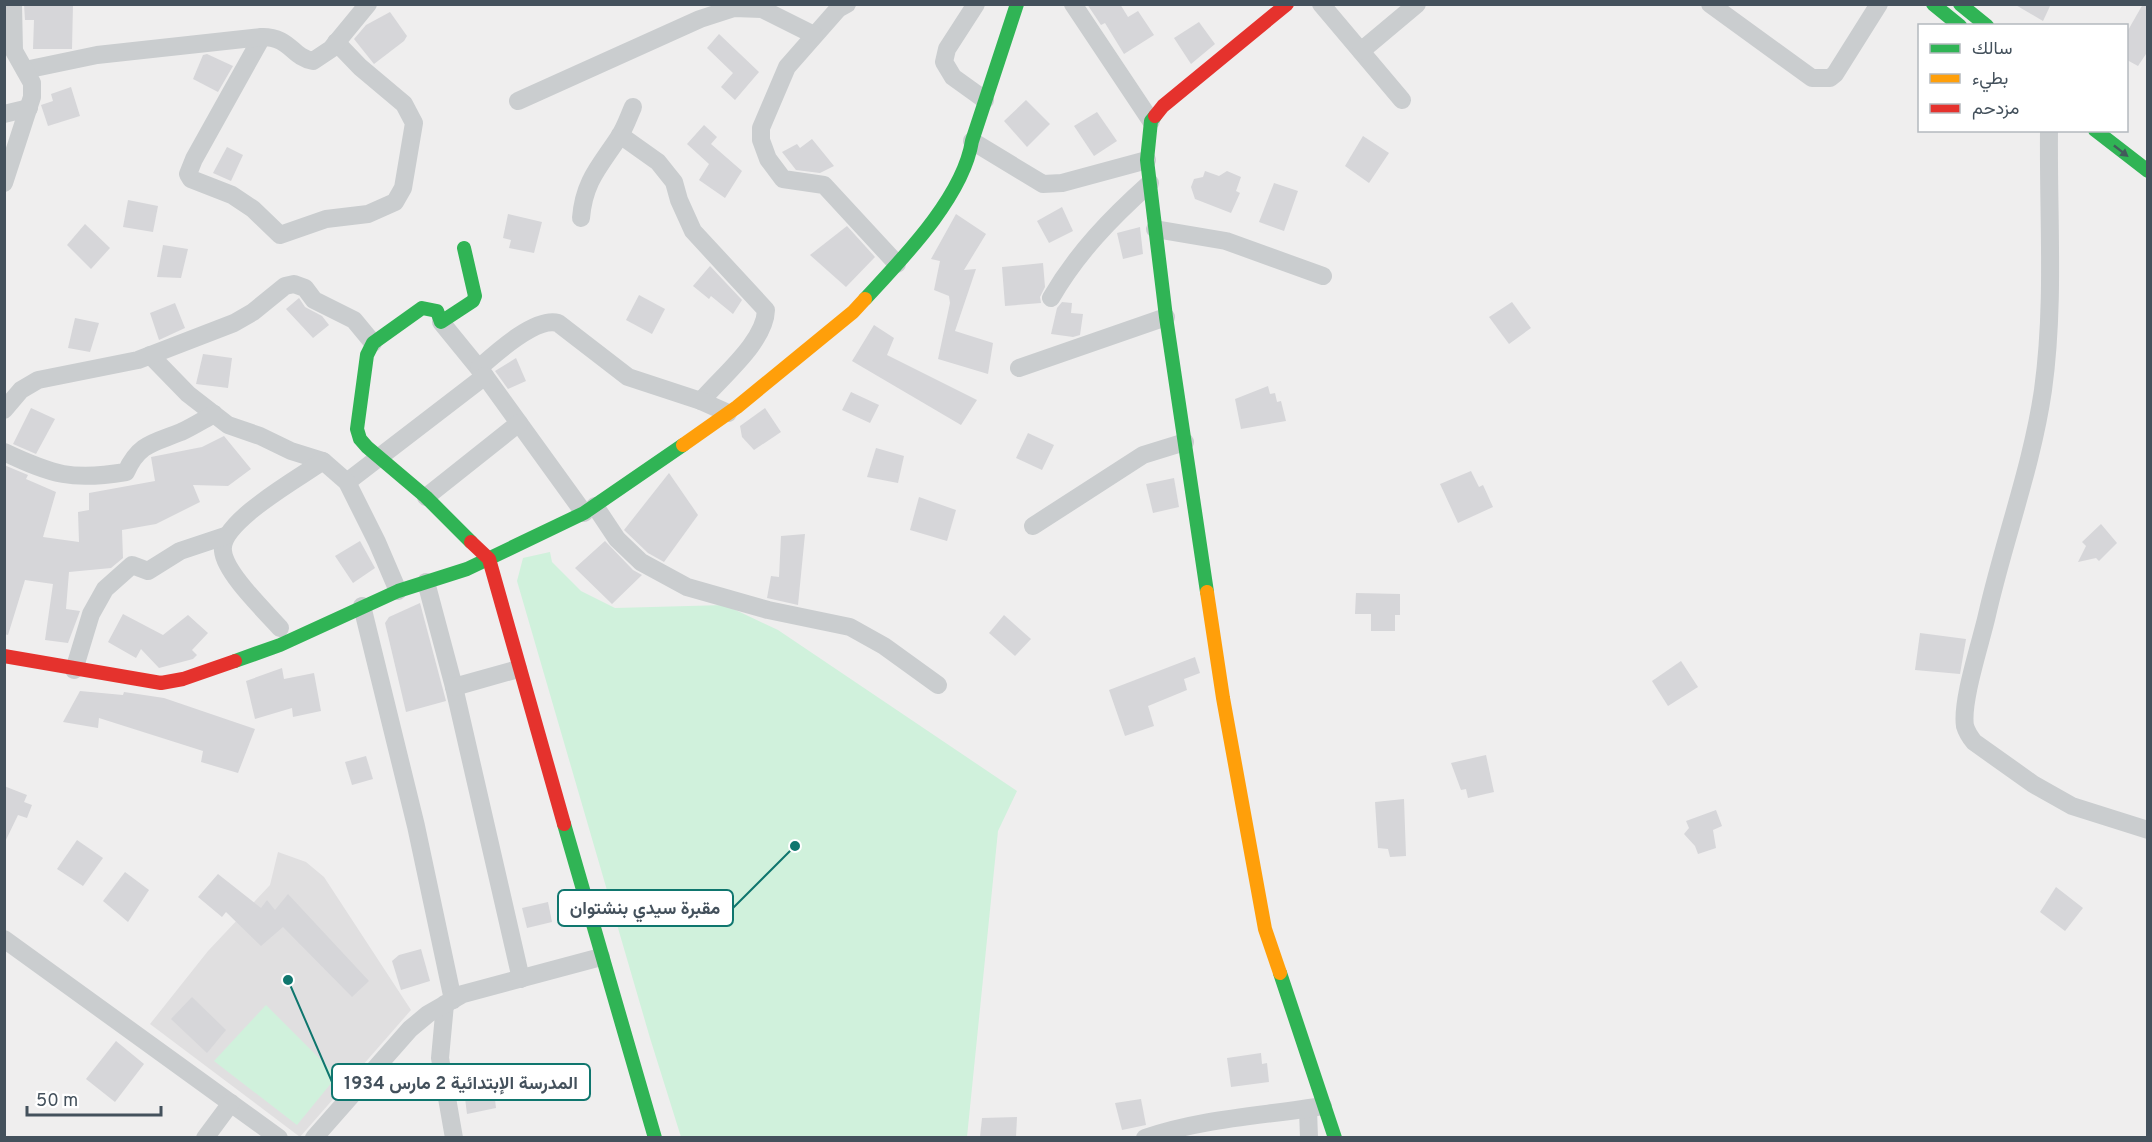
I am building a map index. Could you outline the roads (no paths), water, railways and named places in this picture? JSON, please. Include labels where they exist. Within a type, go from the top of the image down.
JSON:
[{"type":"street","points":[[4,183],[29,108],[32,83],[14,51],[14,4]]},
{"type":"street","points":[[25,70],[97,56],[262,37],[276,37],[306,60],[313,61],[336,42],[368,4]]},
{"type":"street","points":[[847,4],[838,9],[787,67],[762,128],[760,140],[768,159],[783,179],[824,185],[897,264]]},
{"type":"street","points":[[976,4],[947,49],[944,62],[952,77],[985,100]]},
{"type":"street","points":[[4,656],[74,670],[161,682],[183,679],[280,645],[398,591],[489,559],[589,509],[728,413],[853,312],[918,241],[969,160],[972,141],[1017,4]]},
{"type":"street","points":[[1073,4],[1151,122]]},
{"type":"street","points":[[1287,4],[1192,79],[1163,106],[1151,122],[1147,160],[1166,317],[1223,698],[1265,929],[1316,1108],[1335,1137]]},
{"type":"street","points":[[1321,4],[1402,100]]},
{"type":"street","points":[[1361,51],[1417,4]]},
{"type":"street","points":[[1710,4],[1812,78],[1830,78],[1879,4]]},
{"type":"street","points":[[1933,4],[1967,15],[1984,24]]},
{"type":"street","points":[[518,101],[700,19],[734,8],[762,9],[814,35]]},
{"type":"street","points":[[262,37],[194,159],[188,174],[191,179],[211,185],[254,209],[280,235],[326,219],[368,214],[395,202],[404,188],[414,123],[404,104],[360,67],[336,42]]},
{"type":"street","points":[[581,218],[582,196],[589,180],[620,135],[633,106]]},
{"type":"street","points":[[4,114],[29,108]]},
{"type":"street","points":[[2049,132],[2050,320],[2042,392],[1971,682],[1965,723],[1967,733],[1974,742],[2053,796],[2072,806],[2148,830]]},
{"type":"street","points":[[2098,132],[2148,171]]},
{"type":"street","points":[[620,135],[658,162],[674,182],[693,231],[766,310],[765,321],[755,340],[701,401]]},
{"type":"street","points":[[972,141],[1029,177],[1053,185],[1147,160]]},
{"type":"street","points":[[1051,298],[1070,265],[1110,220],[1150,183]]},
{"type":"street","points":[[1155,229],[1226,242],[1323,276]]},
{"type":"street","points":[[441,322],[473,301],[475,296],[464,248]]},
{"type":"street","points":[[4,410],[21,390],[38,380],[97,370],[150,355],[234,323],[253,312],[285,286],[294,284],[305,288],[314,300],[354,320],[373,343]]},
{"type":"street","points":[[655,1137],[518,669],[489,559],[426,497],[360,440],[357,429],[362,378],[367,355],[373,343],[422,308],[437,311],[441,322],[482,372],[519,423],[589,509],[641,562],[687,587],[768,610],[850,627],[884,646],[938,685]]},
{"type":"street","points":[[1019,368],[1166,317]]},
{"type":"street","points":[[346,482],[482,372],[521,336],[551,321],[558,323],[628,377],[701,401],[728,413]]},
{"type":"street","points":[[150,355],[188,394],[228,425],[260,436],[291,451],[323,461],[346,482],[377,542],[398,591]]},
{"type":"street","points":[[4,452],[37,467],[74,477],[126,472],[133,458],[148,443],[181,432],[214,414]]},
{"type":"street","points":[[426,497],[519,423]]},
{"type":"street","points":[[1033,526],[1143,455],[1185,442]]},
{"type":"street","points":[[74,670],[91,614],[105,589],[132,565],[148,571],[180,551],[225,536],[240,519],[323,461]]},
{"type":"street","points":[[225,536],[223,551],[230,569],[280,628]]},
{"type":"street","points":[[426,582],[454,687],[521,979]]},
{"type":"street","points":[[362,606],[416,826],[449,1002],[440,1058],[454,1137]]},
{"type":"street","points":[[454,687],[518,669]]},
{"type":"street","points":[[4,939],[279,1137]]},
{"type":"street","points":[[314,1137],[410,1029],[428,1014],[463,994],[601,957]]},
{"type":"street","points":[[205,1137],[231,1103]]},
{"type":"street","points":[[1145,1137],[1174,1128],[1217,1120],[1316,1108]]},
{"type":"street","points":[[1309,1137],[1316,1108]]},
{"type":"place","name":"مقبرة سيدي بنشتوان","points":[[795,846]]},
{"type":"place","name":"المدرسة الإبتدائية 2 مارس 1934","points":[[288,980]]}]
